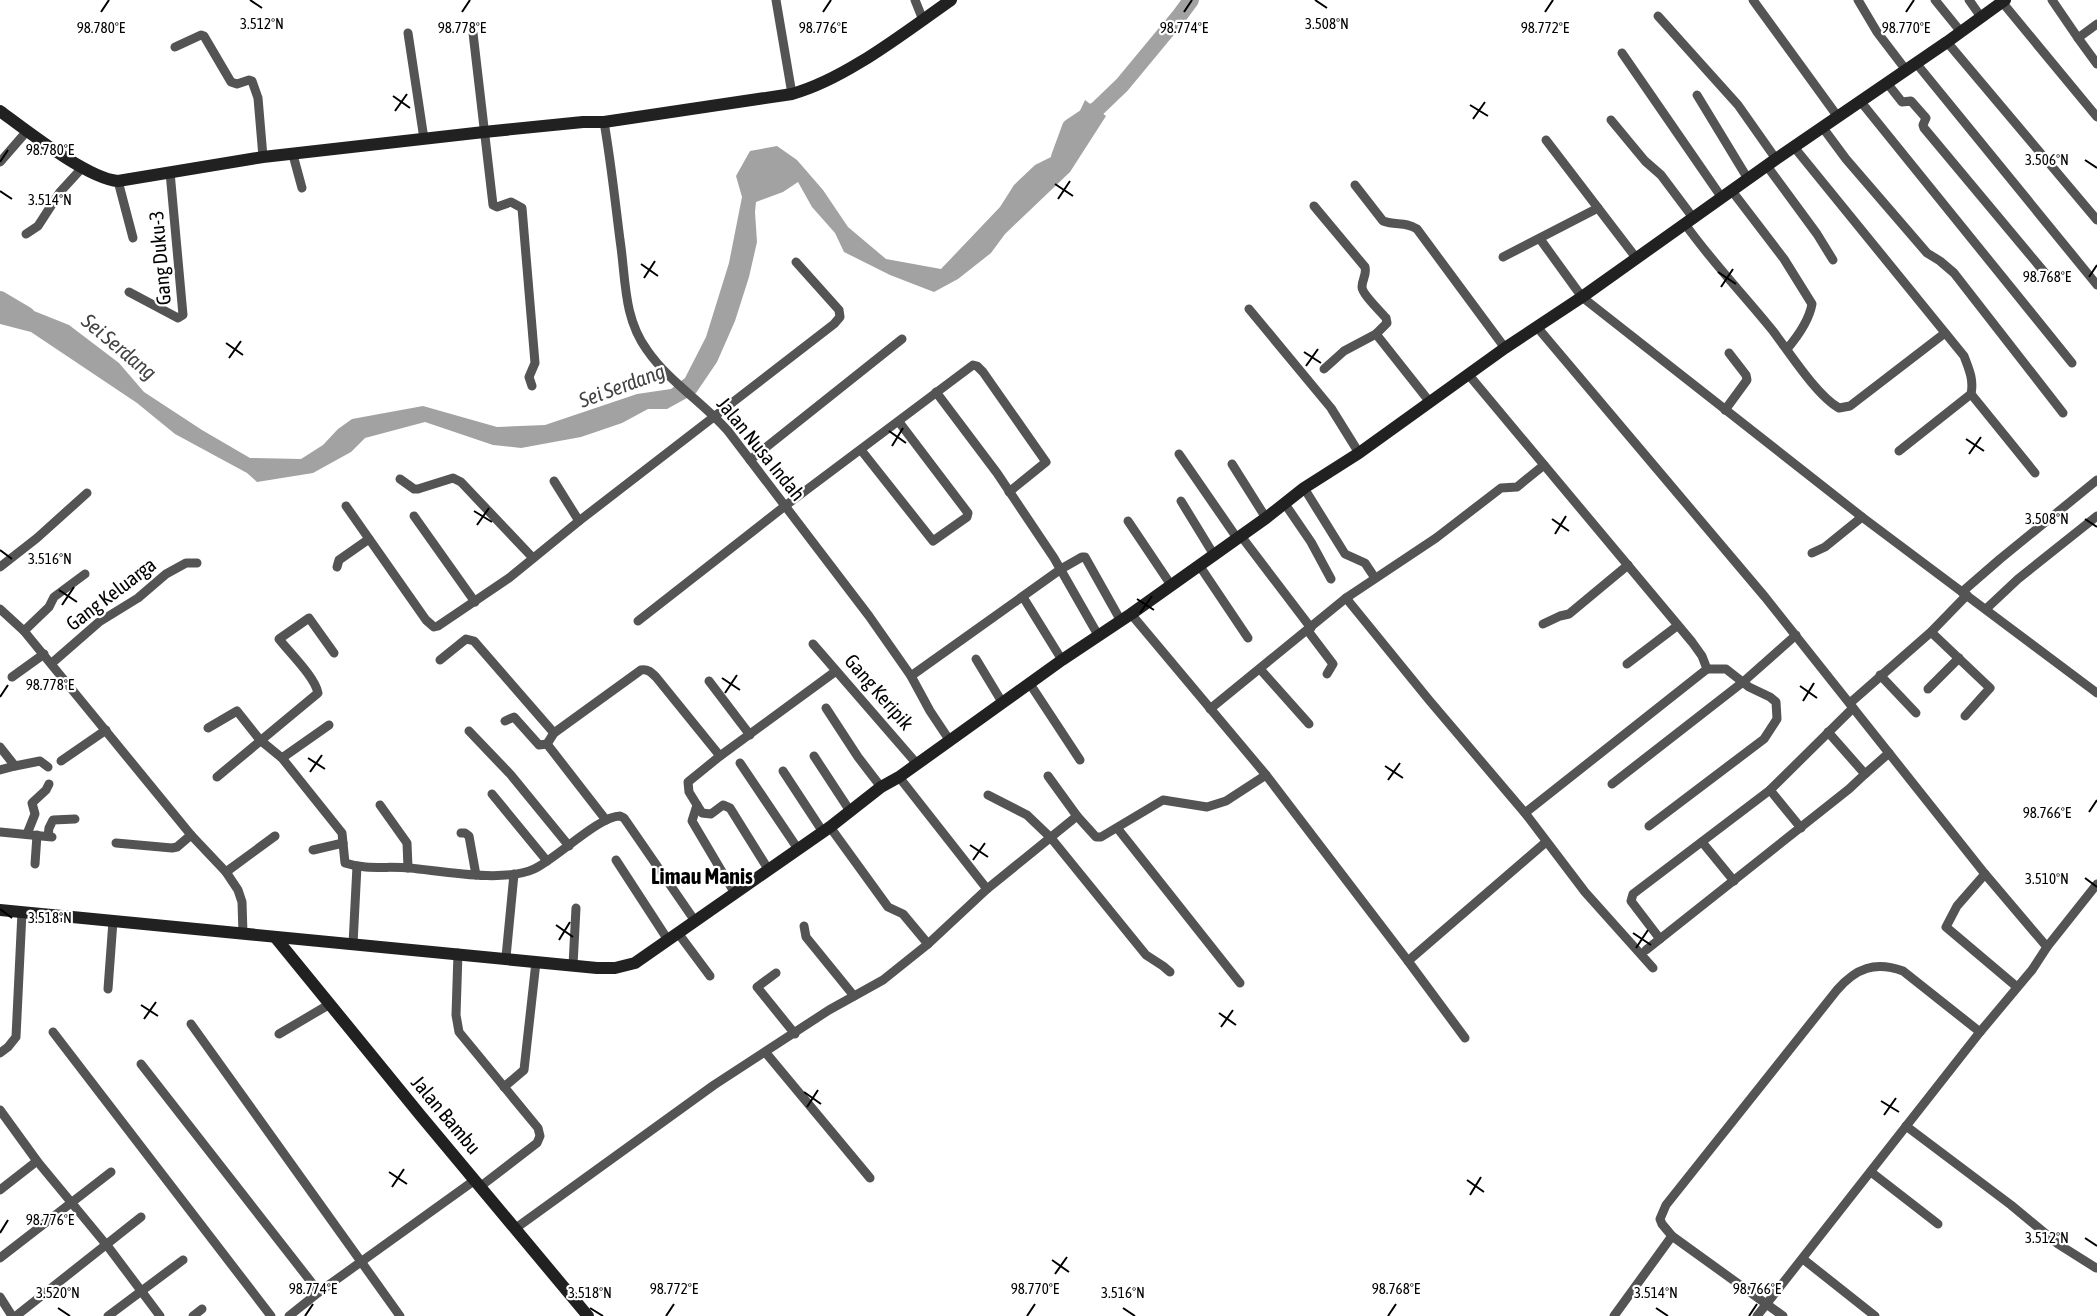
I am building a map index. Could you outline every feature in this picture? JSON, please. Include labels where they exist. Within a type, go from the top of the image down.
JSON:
[{"type":"main road","points":[[0,111],[82,168],[105,179],[117,181],[263,157],[484,132],[604,122],[792,94],[811,89],[860,62],[951,0]]},
{"type":"main road","points":[[0,910],[506,957],[536,962],[615,968],[635,963],[1002,702],[1214,555],[1304,489],[1359,453],[1504,348],[1637,259],[2004,1]]},
{"type":"main road","name":"Jalan Bambu","points":[[275,937],[588,1316]]},
{"type":"street","points":[[776,0],[792,94]]},
{"type":"street","points":[[915,0],[923,20]]},
{"type":"street","points":[[1753,0],[1838,117]]},
{"type":"street","points":[[1858,0],[1877,32],[1911,67],[2097,285]]},
{"type":"street","points":[[1935,0],[1961,32]]},
{"type":"street","points":[[1969,0],[1981,17]]},
{"type":"street","points":[[2052,0],[2097,64]]},
{"type":"street","points":[[2004,1],[2097,117]]},
{"type":"street","points":[[1658,16],[1738,105],[1771,163],[1833,260]]},
{"type":"street","points":[[2078,38],[2097,24]]},
{"type":"street","points":[[408,33],[424,139]]},
{"type":"street","points":[[473,33],[493,205],[497,207],[511,202],[522,208],[535,363],[529,377],[532,386]]},
{"type":"street","points":[[175,47],[201,34],[231,82],[237,84],[252,81],[258,98],[263,157]]},
{"type":"street","points":[[1947,42],[2097,220]]},
{"type":"street","points":[[1622,52],[1727,194],[1785,259],[1812,304],[1806,322],[1786,349]]},
{"type":"street","points":[[1887,83],[1902,102],[1911,101],[1923,112],[1926,118],[1924,128],[2045,273]]},
{"type":"street","points":[[1697,95],[1748,179]]},
{"type":"street","points":[[1861,102],[2072,363]]},
{"type":"street","points":[[1611,120],[1645,161],[1661,176],[1690,221],[1707,256],[1831,403],[1843,408],[1850,406],[1944,333]]},
{"type":"street","name":"Jalan Nusa Indah","points":[[604,122],[621,242],[627,307],[645,349],[662,370],[712,413],[750,460],[870,616],[911,676],[950,741]]},
{"type":"street","points":[[1822,128],[1927,253],[1954,273],[2063,413]]},
{"type":"street","points":[[0,162],[27,131]]},
{"type":"street","points":[[1546,140],[1637,259]]},
{"type":"street","points":[[1794,147],[1944,333],[1966,362],[1973,382],[1971,394],[1899,451]]},
{"type":"street","points":[[293,155],[302,188]]},
{"type":"street","points":[[26,234],[38,226],[60,192],[82,168]]},
{"type":"street","name":"Gang Duku-3","points":[[129,292],[178,318],[183,315],[170,172]]},
{"type":"street","points":[[117,181],[134,238]]},
{"type":"street","points":[[1355,185],[1383,221],[1409,224],[1417,229],[1504,348]]},
{"type":"street","points":[[1314,206],[1365,267],[1367,272],[1362,285],[1363,291],[1386,318],[1387,323],[1376,334],[1344,351],[1323,369]]},
{"type":"street","points":[[1503,257],[1598,208]]},
{"type":"street","points":[[1540,238],[1582,297],[1862,517],[2097,693]]},
{"type":"street","points":[[346,506],[426,620],[434,627],[475,602],[712,413],[747,394],[834,324],[840,317],[839,310],[796,262]]},
{"type":"street","points":[[1249,309],[1326,403],[1359,453]]},
{"type":"street","points":[[1537,327],[1796,635],[1985,874],[2047,947]]},
{"type":"street","points":[[1376,334],[1429,401]]},
{"type":"street","points":[[750,460],[902,339]]},
{"type":"street","points":[[1725,410],[1747,380],[1746,375],[1729,352]]},
{"type":"street","points":[[638,621],[785,506],[973,365],[983,372],[1046,462],[1009,492]]},
{"type":"street","points":[[1468,374],[1702,656],[1707,669]]},
{"type":"street","points":[[936,392],[1009,492],[1061,569],[1098,635]]},
{"type":"street","points":[[1971,394],[2035,473]]},
{"type":"street","points":[[861,450],[933,541],[968,517],[968,513],[939,473],[899,422]]},
{"type":"street","points":[[1179,454],[1333,664],[1327,674]]},
{"type":"street","points":[[1232,464],[1266,518]]},
{"type":"street","points":[[1210,709],[1347,598],[1436,538],[1501,488],[1517,487],[1544,465]]},
{"type":"street","points":[[400,479],[414,489],[453,478],[461,482],[533,558]]},
{"type":"street","points":[[1660,939],[1631,901],[1633,894],[1770,790],[1801,761],[1880,675],[1931,632],[2000,558],[2097,480]]},
{"type":"street","points":[[554,481],[579,521]]},
{"type":"street","points":[[1304,489],[1345,554],[1363,561],[1375,578]]},
{"type":"street","points":[[0,567],[37,538],[87,493]]},
{"type":"street","points":[[1181,501],[1214,555]]},
{"type":"street","points":[[1285,504],[1311,542],[1331,579]]},
{"type":"street","points":[[414,516],[475,602]]},
{"type":"street","points":[[1986,609],[2018,579],[2097,516]]},
{"type":"street","points":[[1812,553],[1825,547],[1862,517]]},
{"type":"street","points":[[1128,521],[1171,585]]},
{"type":"street","points":[[337,567],[339,560],[369,539]]},
{"type":"street","points":[[911,676],[1061,569],[1084,556],[1126,617],[1210,709],[1266,775],[1465,1038]]},
{"type":"street","name":"Gang Keluarga","points":[[52,663],[99,622],[138,598],[166,574],[186,563],[197,563]]},
{"type":"street","points":[[1199,565],[1248,639]]},
{"type":"street","points":[[1543,624],[1569,614],[1628,565]]},
{"type":"street","points":[[24,631],[49,607],[54,597],[85,574]]},
{"type":"street","points":[[1023,597],[1062,660]]},
{"type":"street","points":[[1347,598],[1421,691],[1525,813],[1585,892],[1653,968]]},
{"type":"street","points":[[0,609],[24,631],[52,663],[191,835],[226,872],[238,890],[242,902],[243,934]]},
{"type":"street","points":[[217,777],[318,693],[318,689],[279,639],[309,618],[334,653]]},
{"type":"street","points":[[1627,664],[1677,626]]},
{"type":"street","points":[[1931,632],[1990,688],[1965,716]]},
{"type":"street","points":[[1612,784],[1743,682],[1796,635]]},
{"type":"street","points":[[440,660],[466,639],[474,641],[554,733]]},
{"type":"street","name":"Gang Keripik","points":[[813,644],[917,764]]},
{"type":"street","points":[[12,677],[44,654]]},
{"type":"street","points":[[1928,689],[1959,658]]},
{"type":"street","points":[[976,659],[1002,702]]},
{"type":"street","points":[[1260,669],[1309,724]]},
{"type":"street","points":[[1525,813],[1707,669],[1726,669],[1756,691],[1776,702],[1778,716],[1770,734],[1649,826]]},
{"type":"street","points":[[547,744],[554,733],[641,670],[645,670],[650,671],[656,677],[720,756]]},
{"type":"street","points":[[768,869],[730,808],[723,805],[711,814],[702,813],[689,792],[688,782],[836,670]]},
{"type":"street","points":[[1880,675],[1916,713]]},
{"type":"street","points":[[709,681],[750,735]]},
{"type":"street","points":[[1030,684],[1080,760]]},
{"type":"street","points":[[826,708],[858,757],[882,788]]},
{"type":"street","points":[[208,728],[237,711],[260,740],[282,758],[340,830],[345,863],[357,866],[408,868],[476,875],[514,874],[533,870],[606,820],[618,816],[624,818],[695,921]]},
{"type":"street","points":[[505,721],[514,717],[539,745],[547,744]]},
{"type":"street","points":[[282,758],[328,725]]},
{"type":"street","points":[[61,761],[106,730]]},
{"type":"street","points":[[469,731],[511,775],[569,846]]},
{"type":"street","points":[[1828,732],[1865,774]]},
{"type":"street","points":[[547,744],[606,820]]},
{"type":"street","points":[[0,747],[15,766]]},
{"type":"street","points":[[1646,950],[1801,828],[1889,753]]},
{"type":"street","points":[[814,756],[850,811]]},
{"type":"street","points":[[0,770],[40,761],[48,767]]},
{"type":"street","points":[[740,763],[798,849]]},
{"type":"street","points":[[783,771],[888,907],[903,914],[928,944]]},
{"type":"street","points":[[1048,776],[1077,816],[1096,837],[1101,837],[1118,829],[1163,800],[1194,806],[1215,805],[1234,796],[1266,775]]},
{"type":"street","points":[[899,777],[987,889]]},
{"type":"street","points":[[34,864],[32,835],[35,814],[32,803],[49,784]]},
{"type":"street","points":[[1770,790],[1801,828]]},
{"type":"street","points":[[492,794],[547,861]]},
{"type":"street","points":[[988,795],[1027,815],[1051,838],[1146,955],[1170,972]]},
{"type":"street","points":[[697,805],[691,818],[692,821],[734,892]]},
{"type":"street","points":[[380,806],[407,843],[408,868]]},
{"type":"street","points":[[516,1228],[714,1085],[883,980],[928,944],[987,889],[1077,816]]},
{"type":"street","points":[[0,832],[50,837],[50,825],[53,820],[75,819]]},
{"type":"street","points":[[1118,829],[1240,983]]},
{"type":"street","points":[[461,833],[469,836],[476,875]]},
{"type":"street","points":[[116,843],[172,848],[177,847],[191,835]]},
{"type":"street","points":[[226,872],[276,836]]},
{"type":"street","points":[[1408,961],[1546,842]]},
{"type":"street","points":[[1702,842],[1734,880]]},
{"type":"street","points":[[313,850],[343,843]]},
{"type":"street","points":[[616,860],[673,937],[710,976]]},
{"type":"street","points":[[353,944],[357,866]]},
{"type":"street","points":[[506,957],[514,874]]},
{"type":"street","points":[[1985,874],[1957,906],[1947,927],[2017,987]]},
{"type":"street","points":[[1757,1316],[1980,1032],[2032,970],[2047,947],[2097,884]]},
{"type":"street","points":[[573,965],[576,908]]},
{"type":"street","points":[[0,1053],[16,1037],[22,912]]},
{"type":"street","points":[[108,989],[113,921]]},
{"type":"street","points":[[804,926],[806,937],[854,996]]},
{"type":"street","points":[[295,1314],[319,1292],[537,1143],[540,1136],[538,1128],[459,1032],[456,1015],[458,953]]},
{"type":"street","points":[[504,1087],[524,1070],[536,962]]},
{"type":"street","points":[[1783,1316],[1672,1236],[1660,1219],[1666,1205],[1846,980],[1860,970],[1889,966],[1903,971],[1980,1032]]},
{"type":"street","points":[[776,972],[757,987],[795,1034]]},
{"type":"street","points":[[279,1034],[330,1004]]},
{"type":"street","points":[[191,1024],[400,1316]]},
{"type":"street","points":[[53,1032],[271,1316]]},
{"type":"street","points":[[766,1053],[870,1178]]},
{"type":"street","points":[[141,1064],[319,1292]]},
{"type":"street","points":[[0,1110],[37,1161],[106,1245],[160,1316]]},
{"type":"street","points":[[1906,1126],[2012,1205],[2058,1244],[2096,1268]]},
{"type":"street","points":[[0,1190],[37,1161]]},
{"type":"street","points":[[0,1258],[111,1172]]},
{"type":"street","points":[[1871,1172],[1938,1224]]},
{"type":"street","points":[[0,1297],[14,1316],[141,1217]]},
{"type":"street","points":[[1614,1316],[1672,1236]]},
{"type":"street","points":[[1803,1259],[1875,1316]]},
{"type":"street","points":[[108,1316],[183,1260]]},
{"type":"street","points":[[193,1316],[202,1310]]},
{"type":"shaded area","points":[[1085,100],[1106,116],[1070,172],[1005,234],[991,253],[958,279],[934,292],[890,275],[844,252],[835,233],[812,207],[798,182],[783,192],[756,202],[757,242],[749,277],[735,321],[717,362],[696,393],[667,409],[648,409],[622,423],[581,437],[521,448],[493,445],[425,422],[365,438],[351,452],[313,473],[257,482],[247,473],[175,434],[137,403],[31,332],[0,324],[0,302],[19,305],[69,325],[119,363],[144,392],[250,458],[301,459],[323,445],[338,429],[352,419],[423,406],[497,427],[545,425],[637,394],[671,389],[685,378],[706,337],[729,263],[742,197],[736,176],[750,151],[777,146],[797,160],[823,190],[848,227],[886,259],[941,269],[1000,207],[1014,185],[1035,165],[1055,155],[1071,130]]},
{"type":"waterway","name":"Sei Serdang","points":[[1059,157],[1070,127],[1097,109],[1122,85],[1191,0]]},
{"type":"waterway","name":"Sei Serdang","points":[[0,299],[27,315]]},
{"type":"district","name":"Limau Manis","points":[[702,876]]}]
